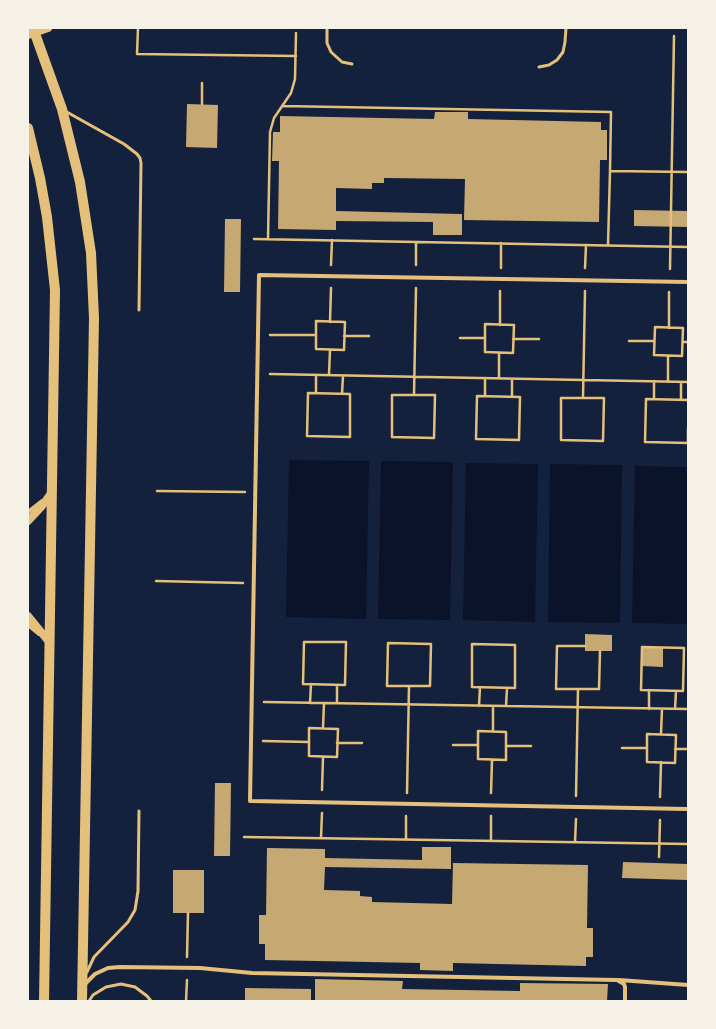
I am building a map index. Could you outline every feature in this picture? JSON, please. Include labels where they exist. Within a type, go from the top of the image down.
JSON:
[{"type":"main road","points":[[48,28],[32,31],[62,109],[80,182],[91,253],[94,318],[84,999]]},
{"type":"main road","points":[[28,128],[40,178],[47,217],[55,290],[44,1001]]},
{"type":"main road","points":[[28,521],[53,491]]},
{"type":"main road","points":[[28,616],[50,644]]},
{"type":"street","points":[[688,282],[259,275],[250,801],[688,809]]},
{"type":"street","points":[[28,512],[53,491]]},
{"type":"street","points":[[28,625],[50,644]]},
{"type":"street","points":[[84,999],[86,983],[95,974],[108,968],[120,967],[200,968],[252,973],[617,980],[688,985]]},
{"type":"street","points":[[617,980],[624,984],[625,1001]]},
{"type":"lane","points":[[327,28],[327,43],[331,52],[342,62],[352,64]]},
{"type":"lane","points":[[539,67],[549,65],[557,60],[563,52],[566,28]]},
{"type":"lane","points":[[62,109],[124,144],[140,158],[139,310]]},
{"type":"lane","points":[[139,811],[138,891],[134,910],[128,922],[94,958],[88,969],[84,982],[84,999],[106,987],[121,984],[135,987],[151,1001]]},
{"type":"path","points":[[138,28],[137,54],[296,56]]},
{"type":"path","points":[[268,239],[270,132],[274,118],[291,93],[295,79],[296,33]]},
{"type":"path","points":[[668,328],[674,36]]},
{"type":"path","points":[[202,82],[202,104]]},
{"type":"path","points":[[282,106],[610,112],[608,245]]},
{"type":"path","points":[[610,171],[688,172]]},
{"type":"path","points":[[254,239],[688,246]]},
{"type":"path","points":[[414,395],[416,242]]},
{"type":"path","points":[[583,398],[586,245]]},
{"type":"path","points":[[316,321],[345,322],[344,336],[344,350],[316,350],[316,321]]},
{"type":"path","points":[[485,324],[514,325],[513,339],[513,353],[485,352],[485,324]]},
{"type":"path","points":[[655,327],[668,328],[683,328],[682,356],[654,355],[655,327]]},
{"type":"path","points":[[258,334],[316,335]]},
{"type":"path","points":[[344,336],[369,336]]},
{"type":"path","points":[[460,338],[485,338]]},
{"type":"path","points":[[513,339],[538,339]]},
{"type":"path","points":[[629,341],[654,341]]},
{"type":"path","points":[[682,342],[688,342]]},
{"type":"path","points":[[329,375],[330,350]]},
{"type":"path","points":[[499,353],[499,378]]},
{"type":"path","points":[[668,356],[668,381]]},
{"type":"path","points":[[257,374],[688,382]]},
{"type":"path","points":[[316,375],[316,393]]},
{"type":"path","points":[[342,394],[343,376]]},
{"type":"path","points":[[485,378],[485,396]]},
{"type":"path","points":[[512,379],[512,397]]},
{"type":"path","points":[[654,381],[654,399]]},
{"type":"path","points":[[681,382],[681,400]]},
{"type":"path","points":[[308,393],[316,393],[350,394],[350,437],[307,436],[308,393]]},
{"type":"path","points":[[392,395],[414,395],[435,395],[434,438],[392,437],[392,395]]},
{"type":"path","points":[[477,396],[485,396],[520,397],[519,440],[476,439],[477,396]]},
{"type":"path","points":[[561,398],[583,398],[604,398],[604,441],[561,440],[561,398]]},
{"type":"path","points":[[688,400],[646,399],[645,442],[688,443],[688,428]]},
{"type":"path","points":[[157,491],[255,493]]},
{"type":"path","points":[[156,581],[253,583]]},
{"type":"path","points":[[304,642],[346,642],[345,685],[311,684],[303,684],[304,642]]},
{"type":"path","points":[[388,643],[431,644],[430,686],[409,686],[387,686],[388,643]]},
{"type":"path","points":[[472,644],[515,645],[514,688],[480,687],[472,687],[472,644]]},
{"type":"path","points":[[585,646],[557,646],[556,689],[599,689],[600,651]]},
{"type":"path","points":[[642,647],[684,648],[683,691],[649,690],[641,690],[642,647]]},
{"type":"path","points":[[310,703],[311,684]]},
{"type":"path","points":[[337,685],[337,703]]},
{"type":"path","points":[[406,839],[409,686]]},
{"type":"path","points":[[479,706],[480,687]]},
{"type":"path","points":[[506,688],[506,706]]},
{"type":"path","points":[[575,842],[578,689]]},
{"type":"path","points":[[649,690],[649,708]]},
{"type":"path","points":[[676,691],[676,709]]},
{"type":"path","points":[[251,702],[688,709]]},
{"type":"path","points":[[323,728],[324,703]]},
{"type":"path","points":[[492,731],[493,706]]},
{"type":"path","points":[[661,734],[662,709]]},
{"type":"path","points":[[309,728],[338,729],[337,757],[308,756],[309,742],[309,728]]},
{"type":"path","points":[[478,731],[506,732],[506,760],[478,759],[478,745],[478,731]]},
{"type":"path","points":[[648,734],[676,735],[675,763],[647,762],[647,748],[648,734]]},
{"type":"path","points":[[251,741],[309,742]]},
{"type":"path","points":[[337,743],[362,743]]},
{"type":"path","points":[[453,745],[478,745]]},
{"type":"path","points":[[506,746],[531,746]]},
{"type":"path","points":[[622,748],[647,748]]},
{"type":"path","points":[[675,749],[688,749]]},
{"type":"path","points":[[244,836],[688,844]]},
{"type":"water","points":[[289,460],[369,461],[366,619],[286,617]]},
{"type":"water","points":[[381,461],[453,462],[450,620],[378,619]]},
{"type":"water","points":[[466,463],[538,464],[535,622],[463,620]]},
{"type":"water","points":[[550,464],[622,465],[620,623],[548,622]]},
{"type":"water","points":[[635,466],[688,467],[688,624],[632,623]]},
{"type":"building","points":[[187,104],[218,105],[217,148],[186,147]]},
{"type":"building","points":[[435,112],[468,112],[468,119],[601,122],[601,130],[607,130],[607,160],[600,160],[599,222],[464,220],[465,179],[384,178],[384,183],[372,183],[372,189],[336,188],[336,211],[462,214],[462,235],[433,235],[433,222],[336,221],[336,230],[278,229],[279,161],[272,161],[273,132],[280,132],[280,116],[434,119]]},
{"type":"building","points":[[634,210],[688,211],[688,227],[634,226]]},
{"type":"building","points":[[225,219],[241,219],[240,292],[224,292]]},
{"type":"building","points":[[585,634],[612,635],[612,651],[585,651]]},
{"type":"building","points":[[643,648],[663,648],[663,667],[642,666]]},
{"type":"building","points":[[215,783],[231,783],[230,856],[214,856]]},
{"type":"building","points":[[422,847],[451,847],[451,869],[325,867],[324,890],[360,891],[360,896],[372,897],[372,902],[452,904],[453,863],[588,865],[587,928],[593,928],[593,957],[586,957],[586,966],[453,963],[453,971],[420,970],[420,963],[265,960],[265,944],[259,944],[259,915],[266,915],[267,848],[325,849],[325,858],[422,860]]},
{"type":"building","points":[[623,862],[688,864],[688,880],[622,878]]},
{"type":"building","points":[[173,870],[204,870],[204,913],[173,913]]},
{"type":"building","points":[[315,979],[403,981],[402,989],[520,991],[520,983],[608,984],[607,1001],[315,1001]]},
{"type":"building","points":[[245,988],[311,989],[311,1001],[245,1001]]}]
